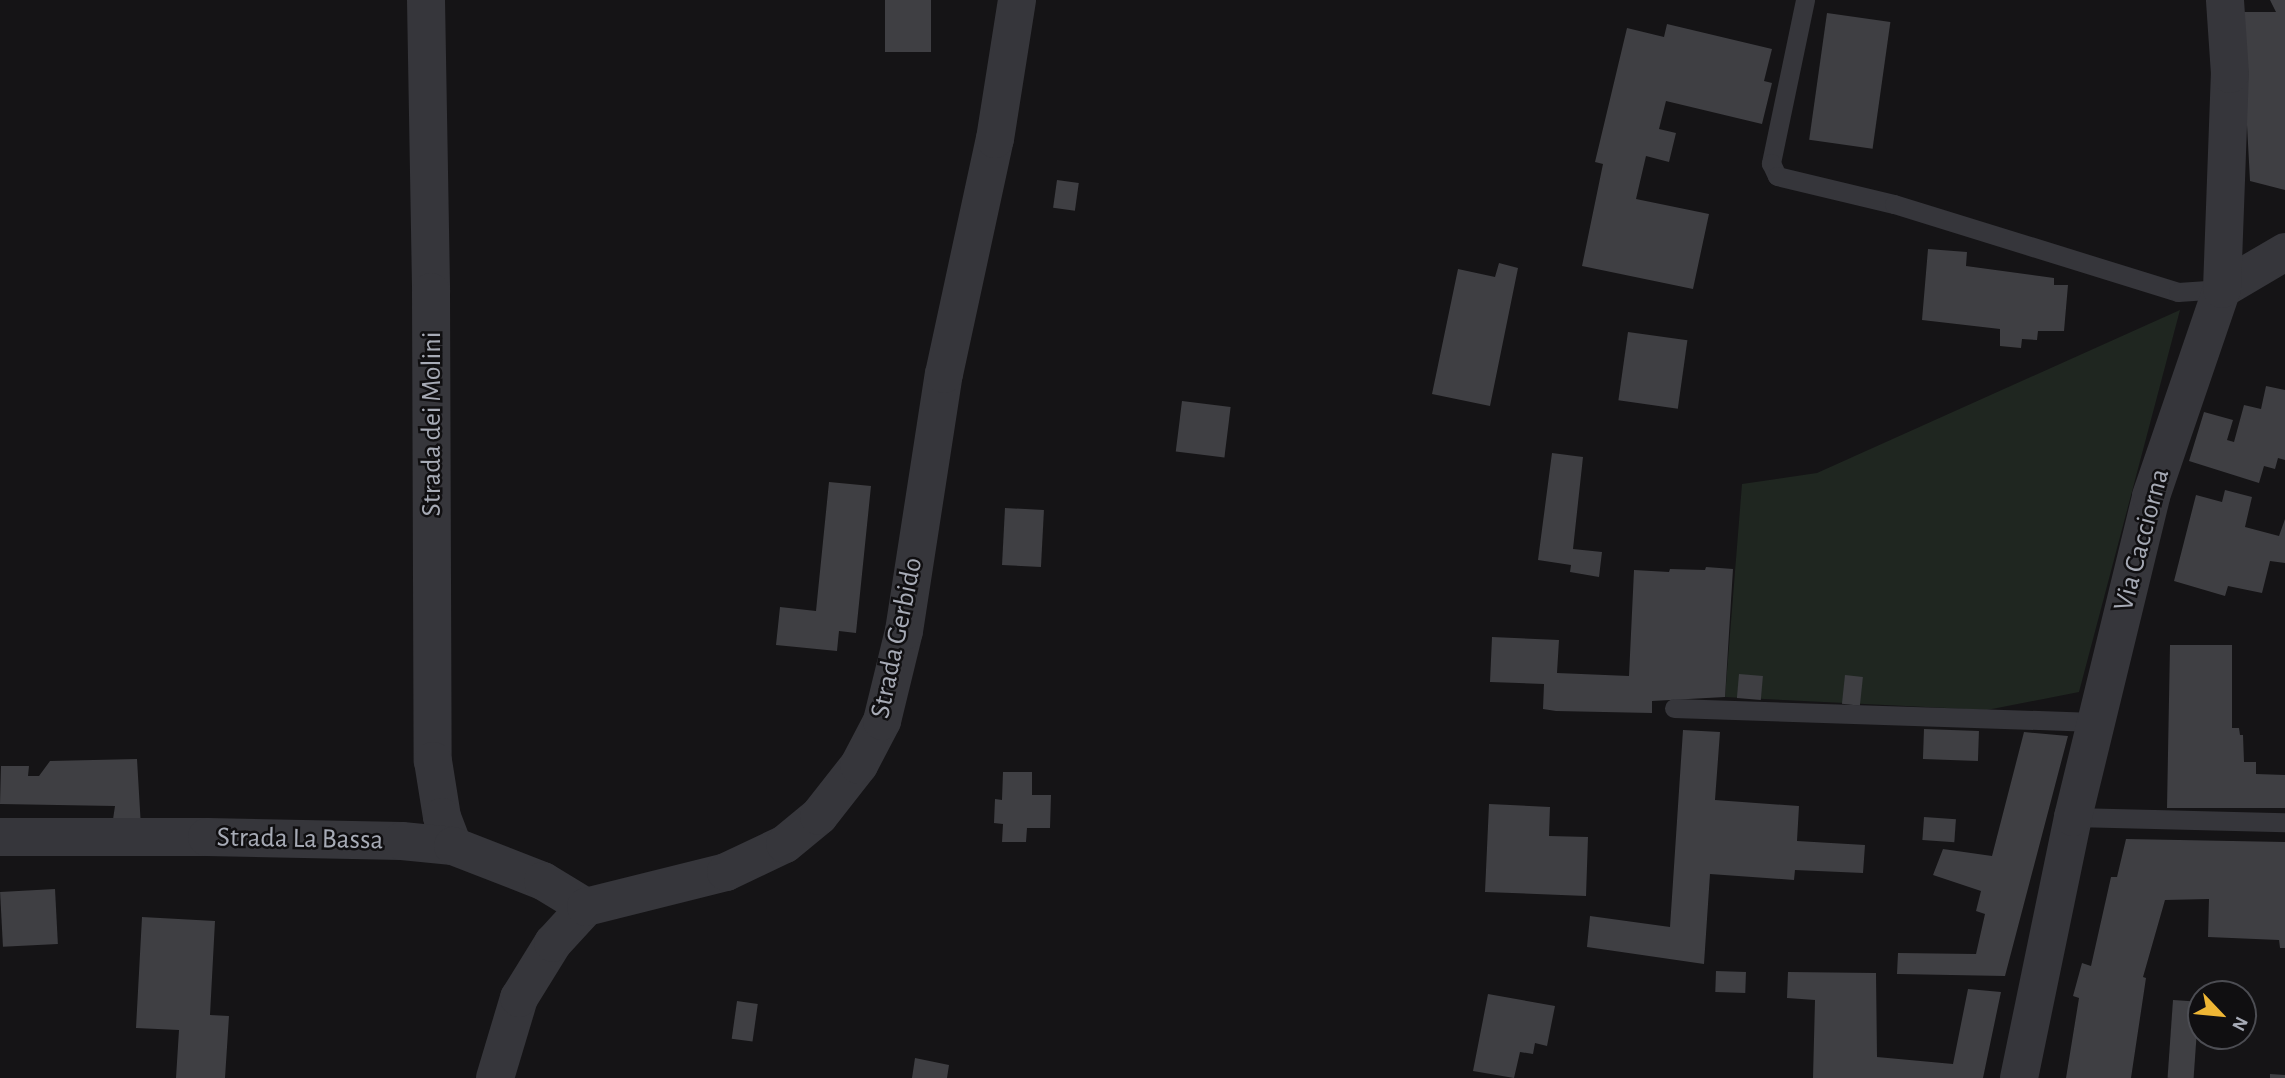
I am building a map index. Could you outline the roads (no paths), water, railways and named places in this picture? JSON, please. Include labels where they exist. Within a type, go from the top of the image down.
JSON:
[{"type":"street","name":"Strada dei Molini","points":[[426,0],[432,292],[433,761],[442,817],[453,846]]},
{"type":"street","name":"Strada Gerbido","points":[[586,906],[726,872],[785,844],[819,816],[859,765],[881,721],[904,631],[944,374],[995,139],[1017,0]]},
{"type":"street","name":"Via Cacciorna","points":[[2019,1078],[2073,817],[2151,496],[2222,289],[2230,74],[2225,0]]},
{"type":"street","points":[[2222,289],[2279,267]]},
{"type":"street","name":"Strada La Bassa","points":[[0,837],[207,836],[402,841],[453,846],[543,881],[586,906]]},
{"type":"street","points":[[495,1078],[519,998],[553,943],[586,906]]},
{"type":"lane","points":[[1805,0],[1770,163],[1777,176],[1894,204],[2178,292],[2222,289]]},
{"type":"lane","points":[[1674,708],[2095,722]]},
{"type":"lane","points":[[2073,817],[2285,822]]}]
